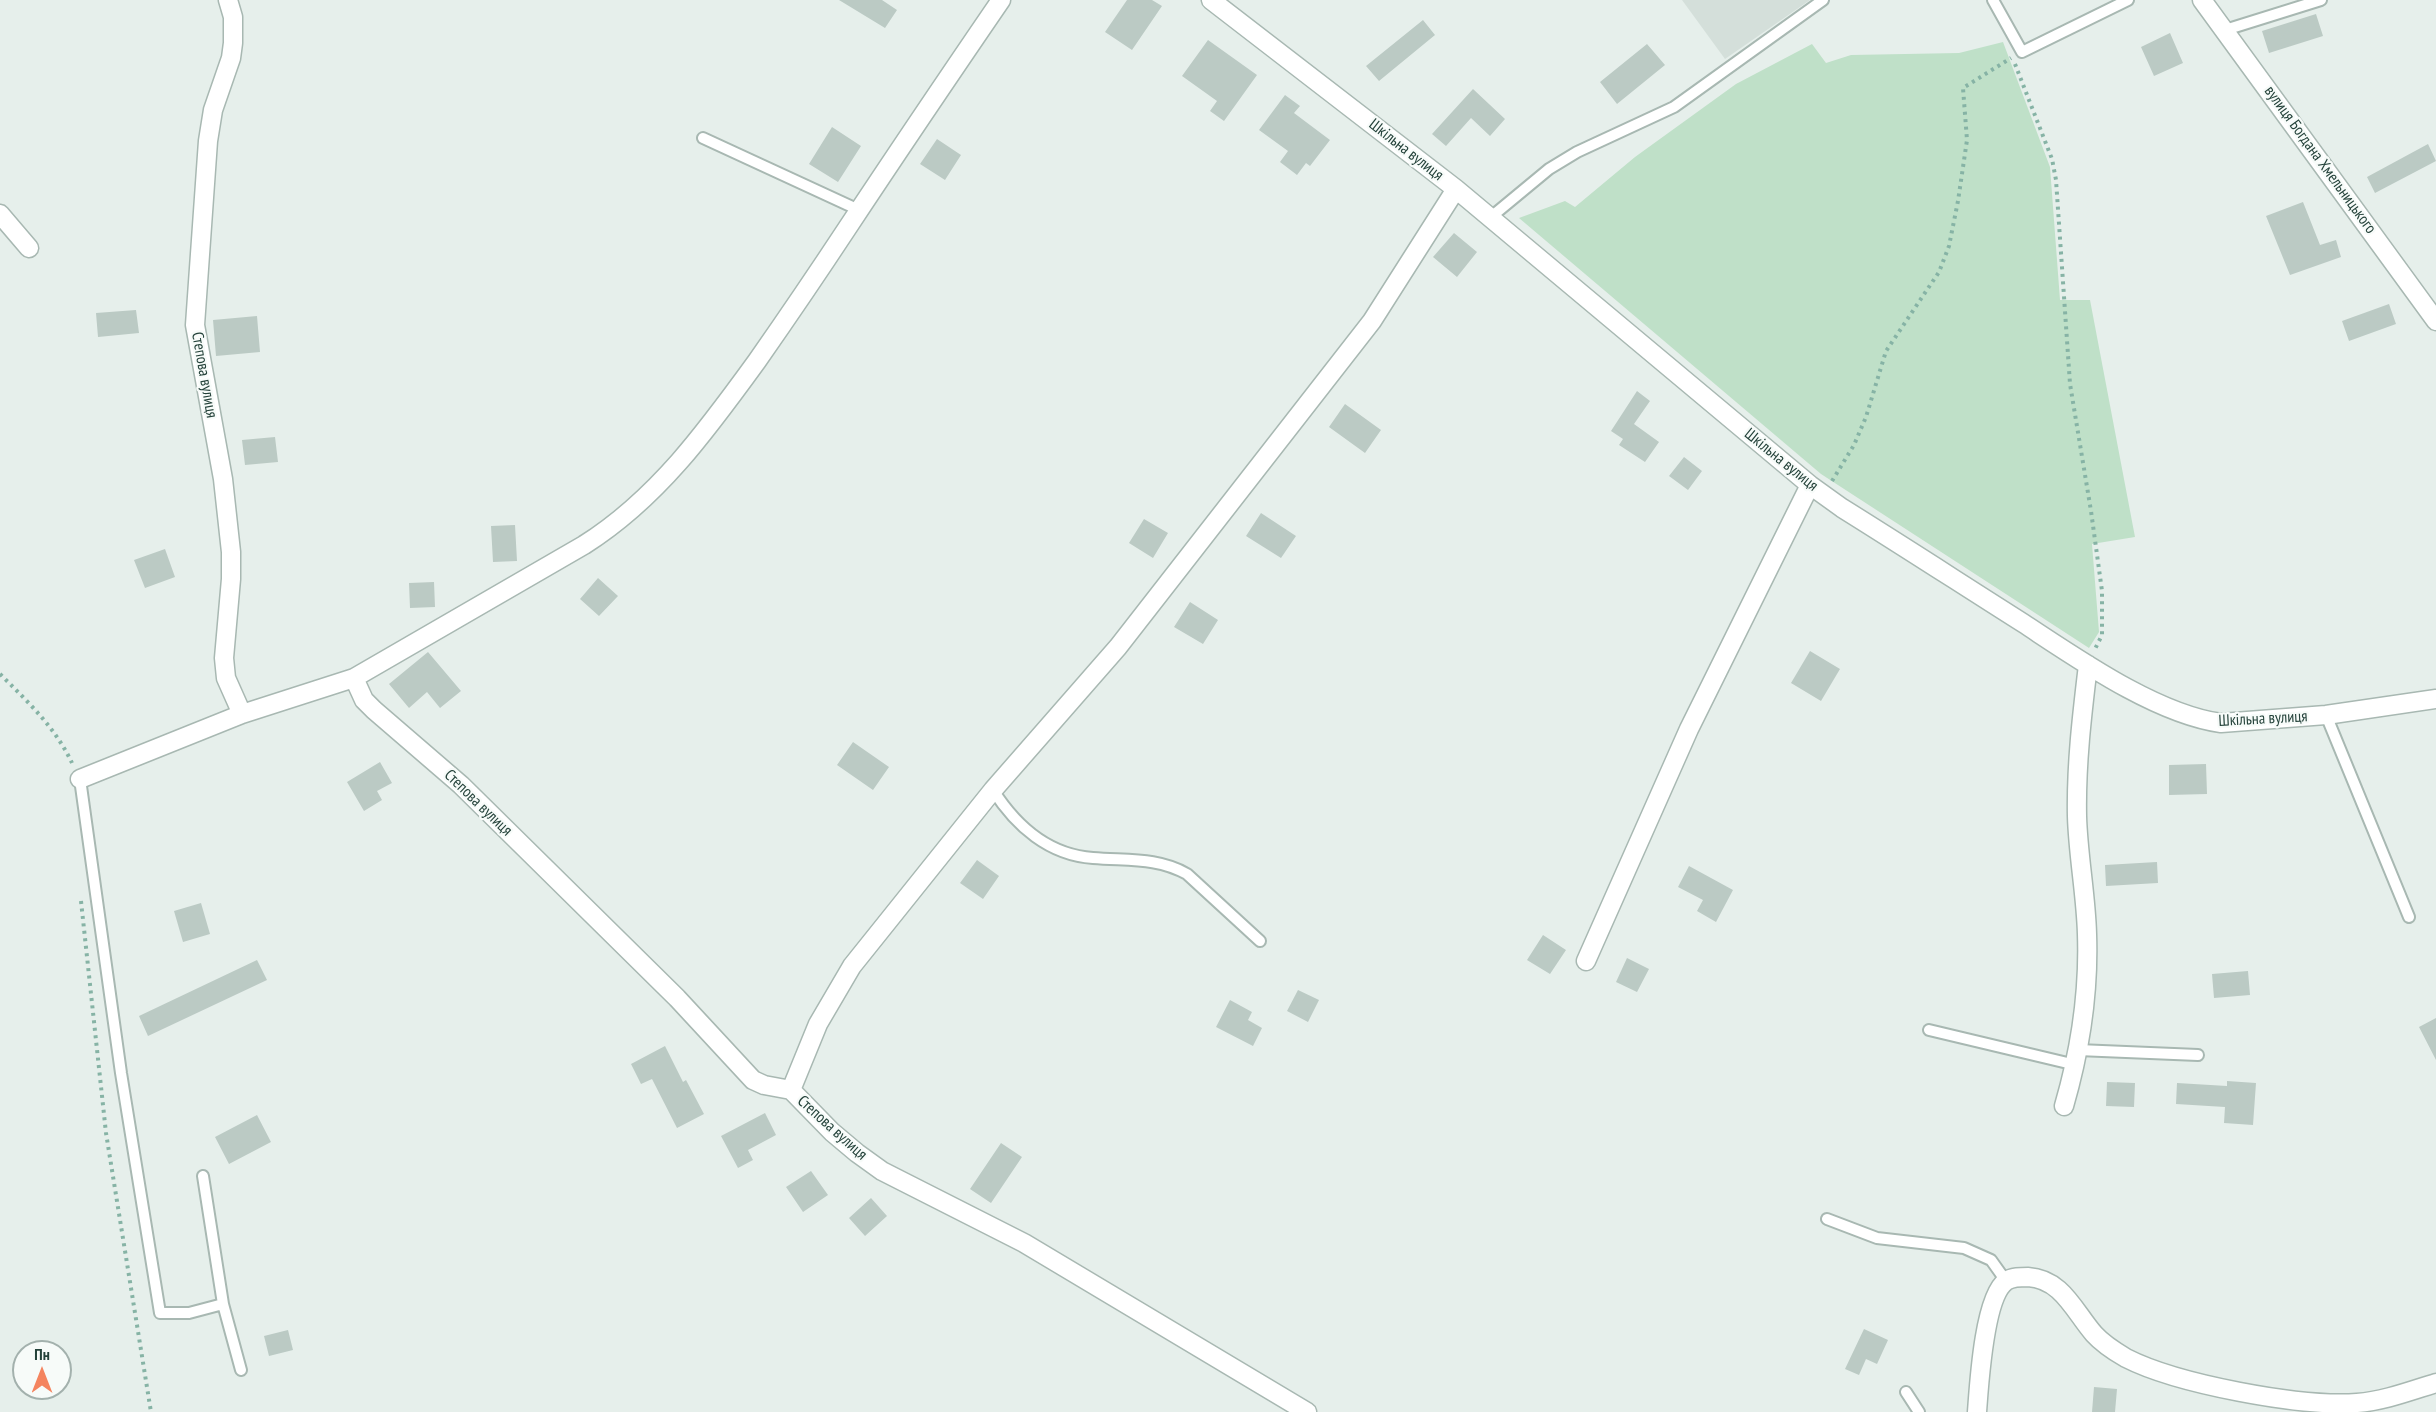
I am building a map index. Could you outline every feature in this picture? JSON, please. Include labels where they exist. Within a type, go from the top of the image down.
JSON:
[{"type":"street","name":"Степова вулиця","points":[[228,0],[233,17],[233,43],[231,58],[213,110],[208,141],[195,325],[223,478],[231,552],[224,658],[226,678],[242,714]]},
{"type":"street","points":[[80,779],[242,714],[354,678],[584,545],[609,529],[636,507],[685,456],[727,402],[805,292],[1001,0]]},
{"type":"street","name":"Шкільна вулиця","points":[[1211,0],[1491,217],[1817,490],[2088,665],[2167,708],[2204,721],[2221,723],[2326,715],[2436,699]]},
{"type":"street","name":"вулиця Богдана Хмельницького","points":[[2202,0],[2436,321]]},
{"type":"street","points":[[791,1090],[818,1024],[852,966],[993,790],[1118,647],[1372,321],[1456,189]]},
{"type":"street","points":[[0,213],[29,248]]},
{"type":"street","points":[[1586,961],[1689,729],[1817,490]]},
{"type":"street","points":[[2064,1106],[2077,1058],[2087,966],[2087,932],[2076,782],[2088,665]]},
{"type":"street","name":"Степова вулиця","points":[[354,678],[364,699],[374,710],[461,785],[677,999],[753,1080],[791,1090],[832,1132],[857,1154],[882,1171],[1024,1243],[1307,1412]]},
{"type":"street","points":[[1977,1412],[1989,1312],[1995,1294],[2006,1281],[2017,1277],[2043,1279],[2055,1287],[2072,1303],[2092,1332],[2106,1346],[2128,1359],[2159,1371],[2225,1388],[2332,1404],[2383,1399],[2436,1383]]},
{"type":"lane","points":[[1491,217],[1549,169],[1577,152],[1674,107],[1823,0]]},
{"type":"lane","points":[[1993,0],[2022,52],[2128,0]]},
{"type":"lane","points":[[2225,30],[2321,0]]},
{"type":"lane","points":[[703,138],[860,210]]},
{"type":"lane","points":[[2326,715],[2409,917]]},
{"type":"lane","points":[[80,779],[121,1073],[160,1313],[189,1313],[223,1304]]},
{"type":"lane","points":[[993,790],[1007,812],[1019,824],[1054,848],[1091,858],[1139,859],[1157,862],[1173,866],[1188,874],[1260,941]]},
{"type":"lane","points":[[1929,1030],[2077,1058],[2198,1055]]},
{"type":"lane","points":[[203,1176],[223,1304],[241,1370]]},
{"type":"lane","points":[[1827,1219],[1878,1238],[1964,1248],[1991,1260],[2006,1281]]},
{"type":"lane","points":[[1906,1392],[1918,1412]]},
{"type":"path","points":[[1817,490],[1854,446],[1866,417],[1886,351],[1939,272],[1949,246],[1967,140],[1963,88],[2012,58],[2024,83],[2052,159],[2056,180],[2070,384],[2102,591],[2102,635],[2088,665]]},
{"type":"path","points":[[0,674],[45,719],[62,741],[80,779]]},
{"type":"path","points":[[81,897],[106,1133],[151,1412]]},
{"type":"shaded area","points":[[1682,0],[1810,0],[1725,59]]},
{"type":"green space","points":[[2003,42],[2050,167],[2060,300],[2090,300],[2135,537],[2092,544],[2099,632],[2089,648],[1821,474],[1519,218],[1565,201],[1575,207],[1635,157],[1736,84],[1812,44],[1826,63],[1851,55],[1959,53]]},
{"type":"building","points":[[839,0],[882,0],[897,10],[885,28]]},
{"type":"building","points":[[1127,0],[1152,0],[1162,6],[1132,50],[1105,32]]},
{"type":"building","points":[[2316,14],[2323,36],[2269,53],[2262,31]]},
{"type":"building","points":[[1423,20],[1435,35],[1379,81],[1366,66]]},
{"type":"building","points":[[2170,33],[2183,63],[2154,76],[2141,47]]},
{"type":"building","points":[[1208,40],[1257,75],[1224,121],[1210,111],[1217,101],[1182,76]]},
{"type":"building","points":[[1647,44],[1665,65],[1617,104],[1600,82]]},
{"type":"building","points":[[1473,89],[1505,119],[1490,136],[1471,118],[1446,146],[1432,134]]},
{"type":"building","points":[[1285,95],[1300,106],[1294,113],[1330,140],[1310,166],[1306,163],[1297,175],[1280,162],[1288,151],[1259,130]]},
{"type":"building","points":[[832,127],[861,146],[838,182],[809,164]]},
{"type":"building","points":[[937,139],[961,155],[945,180],[920,164]]},
{"type":"building","points":[[2428,144],[2436,161],[2375,193],[2367,177]]},
{"type":"building","points":[[2303,202],[2320,245],[2336,240],[2341,257],[2290,275],[2266,216]]},
{"type":"building","points":[[1454,233],[1477,252],[1457,277],[1433,257]]},
{"type":"building","points":[[2389,304],[2396,324],[2349,341],[2342,321]]},
{"type":"building","points":[[136,310],[139,333],[98,337],[96,313]]},
{"type":"building","points":[[257,316],[260,352],[216,356],[213,320]]},
{"type":"building","points":[[1637,391],[1650,401],[1634,424],[1659,442],[1645,462],[1619,445],[1623,439],[1611,431]]},
{"type":"building","points":[[1345,404],[1381,430],[1365,453],[1329,427]]},
{"type":"building","points":[[275,437],[278,462],[245,465],[242,440]]},
{"type":"building","points":[[1684,457],[1702,471],[1688,490],[1669,476]]},
{"type":"building","points":[[1261,513],[1296,536],[1281,558],[1246,536]]},
{"type":"building","points":[[1144,519],[1168,533],[1153,558],[1129,543]]},
{"type":"building","points":[[515,525],[517,561],[493,562],[491,526]]},
{"type":"building","points":[[165,549],[175,577],[145,588],[134,560]]},
{"type":"building","points":[[598,578],[618,596],[599,616],[580,599]]},
{"type":"building","points":[[434,582],[435,607],[410,608],[409,583]]},
{"type":"building","points":[[1190,602],[1218,620],[1203,644],[1174,627]]},
{"type":"building","points":[[1810,651],[1840,669],[1821,701],[1791,683]]},
{"type":"building","points":[[428,652],[461,691],[440,708],[427,692],[409,708],[389,684]]},
{"type":"building","points":[[853,742],[889,767],[873,790],[837,765]]},
{"type":"building","points":[[380,762],[392,783],[377,791],[382,800],[364,811],[347,782]]},
{"type":"building","points":[[2206,764],[2207,794],[2169,795],[2169,765]]},
{"type":"building","points":[[977,860],[999,876],[983,899],[960,883]]},
{"type":"building","points":[[2157,862],[2158,883],[2106,886],[2105,865]]},
{"type":"building","points":[[1689,866],[1733,890],[1716,922],[1697,911],[1703,900],[1678,887]]},
{"type":"building","points":[[201,903],[210,934],[183,942],[174,911]]},
{"type":"building","points":[[1543,935],[1566,950],[1550,974],[1527,960]]},
{"type":"building","points":[[1627,958],[1649,969],[1637,992],[1616,982]]},
{"type":"building","points":[[257,960],[267,980],[148,1036],[139,1016]]},
{"type":"building","points":[[2248,971],[2250,995],[2214,998],[2212,974]]},
{"type":"building","points":[[1298,990],[1319,1000],[1308,1022],[1287,1011]]},
{"type":"building","points":[[1230,1000],[1252,1012],[1248,1020],[1262,1028],[1253,1046],[1216,1027]]},
{"type":"building","points":[[2436,1018],[2436,1060],[2419,1027]]},
{"type":"building","points":[[665,1046],[683,1082],[686,1080],[704,1114],[677,1128],[652,1079],[641,1084],[631,1064]]},
{"type":"building","points":[[2227,1081],[2256,1083],[2253,1125],[2224,1123],[2225,1107],[2176,1104],[2177,1083],[2227,1086]]},
{"type":"building","points":[[2107,1082],[2135,1083],[2134,1107],[2106,1106]]},
{"type":"building","points":[[765,1113],[776,1135],[748,1150],[753,1160],[738,1168],[721,1136]]},
{"type":"building","points":[[257,1115],[271,1142],[229,1164],[215,1137]]},
{"type":"building","points":[[1001,1143],[1022,1157],[991,1203],[970,1189]]},
{"type":"building","points":[[811,1171],[828,1195],[803,1212],[786,1187]]},
{"type":"building","points":[[871,1198],[887,1216],[865,1236],[849,1218]]},
{"type":"building","points":[[1864,1329],[1888,1340],[1877,1364],[1866,1359],[1859,1375],[1845,1369]]},
{"type":"building","points":[[288,1330],[293,1350],[269,1356],[264,1336]]},
{"type":"building","points":[[2094,1387],[2117,1389],[2115,1412],[2092,1412]]}]
